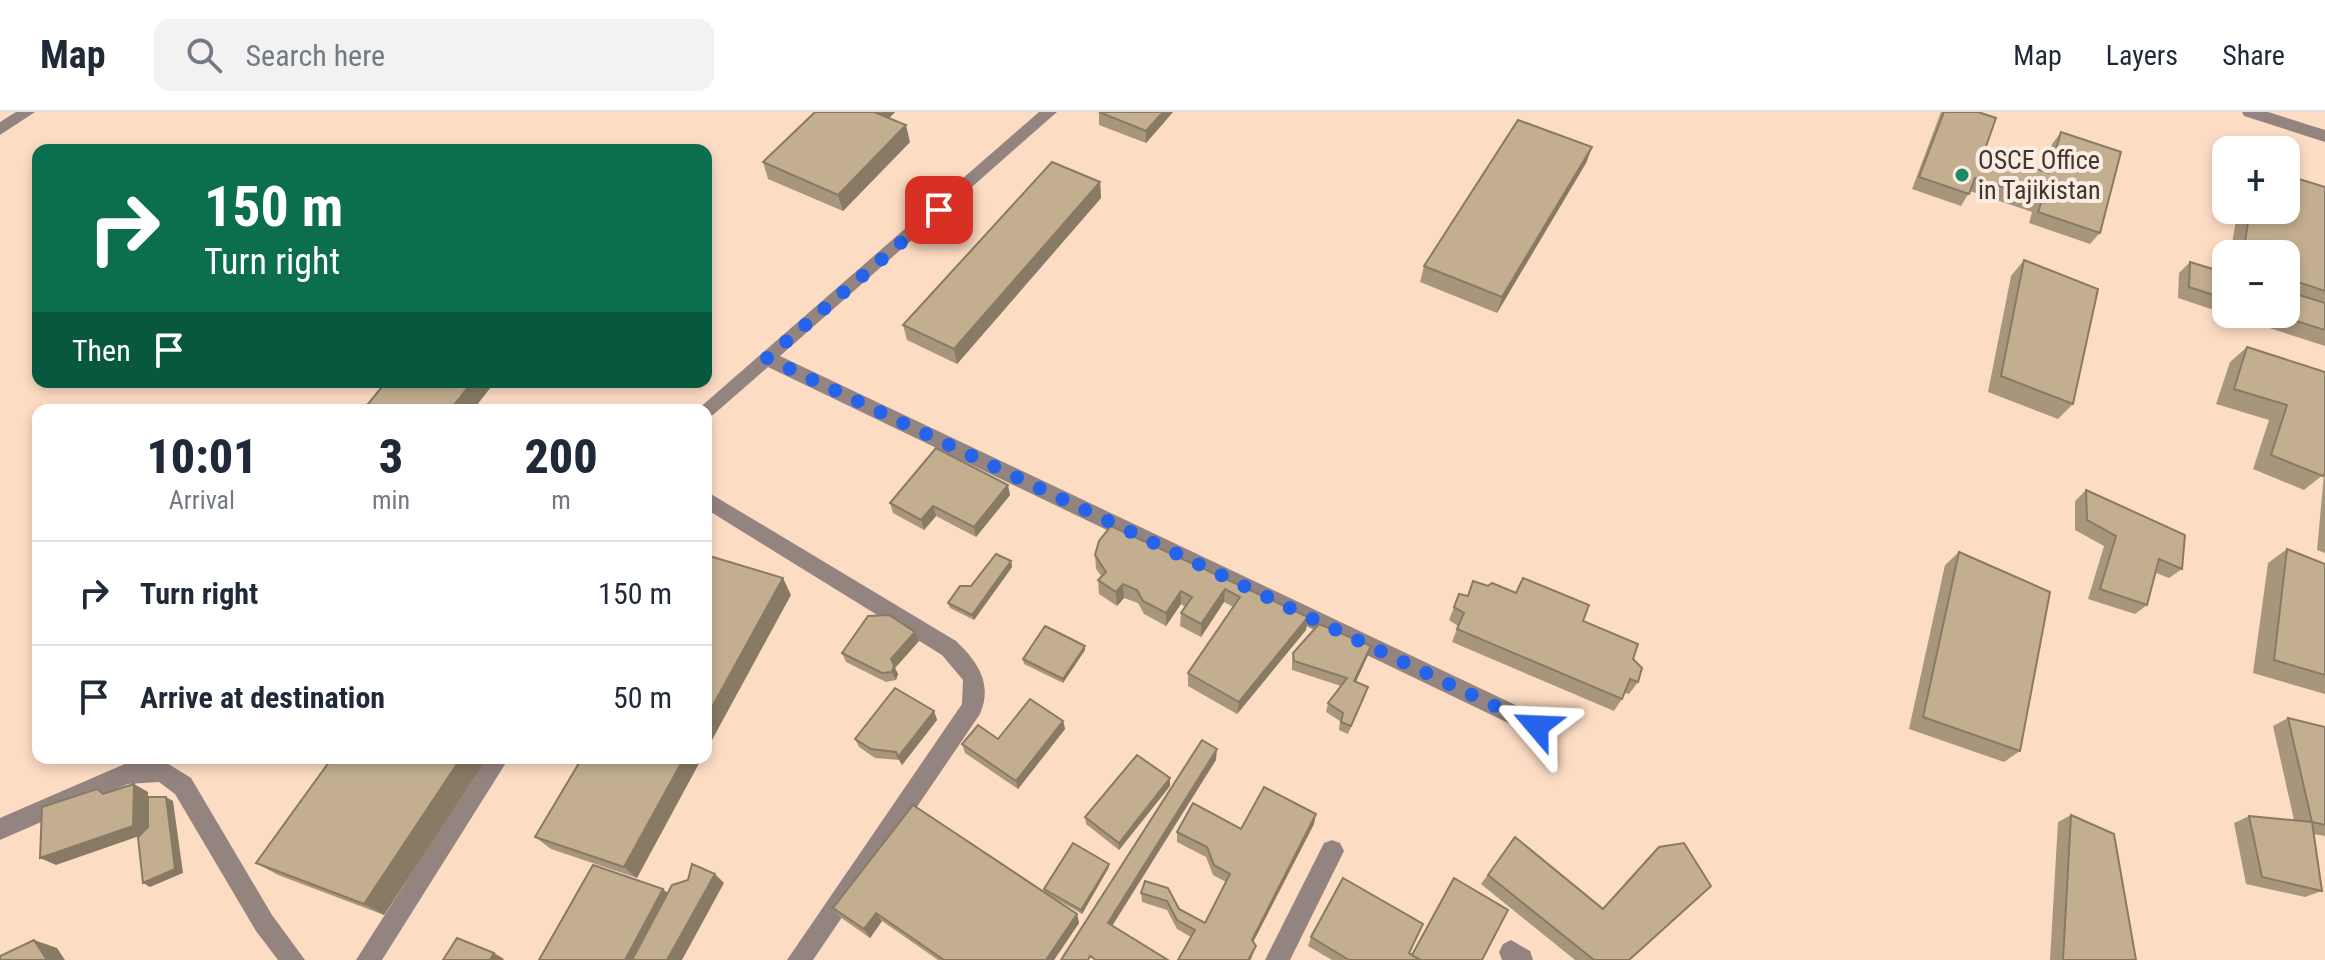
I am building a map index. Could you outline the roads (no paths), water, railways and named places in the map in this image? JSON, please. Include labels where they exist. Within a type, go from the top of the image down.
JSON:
[{"type":"street","points":[[0,130],[27,112]]},
{"type":"street","points":[[712,405],[1049,112]]},
{"type":"street","points":[[2250,112],[2325,136]]},
{"type":"street","points":[[767,358],[1537,726]]},
{"type":"street","points":[[712,503],[949,648],[969,667],[977,686],[972,707],[799,960]]},
{"type":"street","points":[[368,960],[494,764]]},
{"type":"street","points":[[0,829],[127,774],[162,771],[183,786],[264,923],[293,960]]},
{"type":"street","points":[[1277,960],[1332,851]]},
{"type":"place","name":"OSCE Office in Tajikistan","points":[[1962,175]]}]
